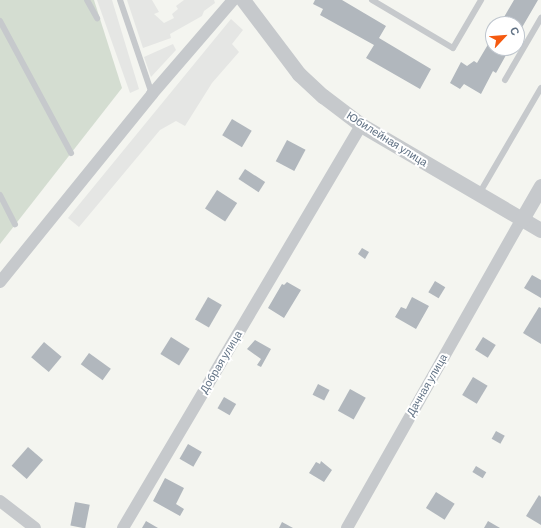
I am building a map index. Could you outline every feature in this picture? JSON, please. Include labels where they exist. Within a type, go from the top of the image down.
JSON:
[{"type":"street","points":[[0,282],[152,94],[233,0]]},
{"type":"street","name":"Юбилейная улица","points":[[243,0],[299,74],[361,125],[541,230]]},
{"type":"street","name":"Добрая улица","points":[[123,528],[361,125]]},
{"type":"street","points":[[522,219],[541,186]]},
{"type":"street","name":"Дачная улица","points":[[347,528],[522,219]]},
{"type":"street","points":[[0,501],[35,528]]},
{"type":"lane","points":[[88,0],[97,18]]},
{"type":"lane","points":[[120,0],[152,94]]},
{"type":"lane","points":[[372,0],[453,48],[481,0]]},
{"type":"lane","points":[[505,80],[541,18]]},
{"type":"lane","points":[[0,21],[71,153]]},
{"type":"lane","points":[[479,194],[541,88]]},
{"type":"lane","points":[[0,195],[15,224]]},
{"type":"shaded area","points":[[0,0],[94,0],[122,88],[0,244]]},
{"type":"shaded area","points":[[97,0],[112,0],[139,89],[130,93]]},
{"type":"shaded area","points":[[127,0],[152,0],[159,12],[154,14],[164,23],[174,18],[172,14],[178,9],[176,6],[184,0],[214,0],[215,3],[204,11],[202,16],[170,34],[171,38],[143,48]]},
{"type":"shaded area","points":[[231,19],[243,30],[232,44],[239,52],[212,83],[185,126],[176,121],[160,130],[79,227],[68,218]]},
{"type":"shaded area","points":[[173,44],[176,50],[151,77],[144,57]]},
{"type":"building","points":[[315,0],[342,0],[386,26],[379,38],[431,69],[420,89],[366,58],[374,45],[320,15],[323,9],[313,4]]},
{"type":"building","points":[[514,0],[538,0],[525,22],[525,16],[505,16]]},
{"type":"building","points":[[485,50],[485,56],[506,56],[496,73],[493,71],[481,94],[464,84],[460,89],[450,83],[461,62],[467,66],[474,61],[477,63]]},
{"type":"building","points":[[232,119],[252,131],[242,147],[222,135]]},
{"type":"building","points":[[287,140],[306,150],[294,171],[276,161]]},
{"type":"building","points":[[245,169],[265,182],[259,192],[238,179]]},
{"type":"building","points":[[217,190],[237,203],[225,222],[205,208]]},
{"type":"building","points":[[362,248],[369,252],[365,259],[358,254]]},
{"type":"building","points":[[532,275],[541,280],[541,298],[524,288]]},
{"type":"building","points":[[435,281],[445,287],[439,298],[428,292]]},
{"type":"building","points":[[287,282],[301,290],[284,318],[268,308],[282,284],[284,285]]},
{"type":"building","points":[[208,297],[222,305],[209,328],[195,320]]},
{"type":"building","points":[[412,297],[429,306],[416,329],[395,317],[401,307],[406,309]]},
{"type":"building","points":[[539,307],[541,308],[541,344],[523,333]]},
{"type":"building","points":[[171,337],[190,349],[179,366],[160,354]]},
{"type":"building","points":[[483,337],[496,345],[488,358],[475,350]]},
{"type":"building","points":[[255,340],[271,349],[261,367],[257,365],[261,359],[247,349]]},
{"type":"building","points":[[44,342],[62,357],[49,372],[31,357]]},
{"type":"building","points":[[89,353],[111,369],[103,380],[81,364]]},
{"type":"building","points":[[473,377],[488,386],[477,404],[462,395]]},
{"type":"building","points":[[318,384],[330,390],[324,401],[313,395]]},
{"type":"building","points":[[350,389],[366,398],[354,420],[338,411]]},
{"type":"building","points":[[224,397],[236,404],[230,415],[218,408]]},
{"type":"building","points":[[496,431],[505,436],[500,444],[492,439]]},
{"type":"building","points":[[188,444],[202,452],[193,467],[180,459]]},
{"type":"building","points":[[28,447],[43,460],[27,479],[12,466]]},
{"type":"building","points":[[321,461],[332,470],[324,482],[309,473],[316,462],[320,464]]},
{"type":"building","points":[[476,466],[486,472],[483,478],[472,472]]},
{"type":"building","points":[[165,478],[184,488],[176,504],[184,509],[180,516],[153,501]]},
{"type":"building","points":[[436,492],[455,504],[445,520],[426,508]]},
{"type":"building","points":[[539,495],[541,497],[541,525],[526,516]]},
{"type":"building","points":[[75,502],[90,505],[85,528],[70,526]]},
{"type":"building","points":[[146,521],[158,528],[142,528]]},
{"type":"building","points":[[488,521],[500,528],[484,528]]},
{"type":"building","points":[[282,522],[293,528],[279,528]]}]
